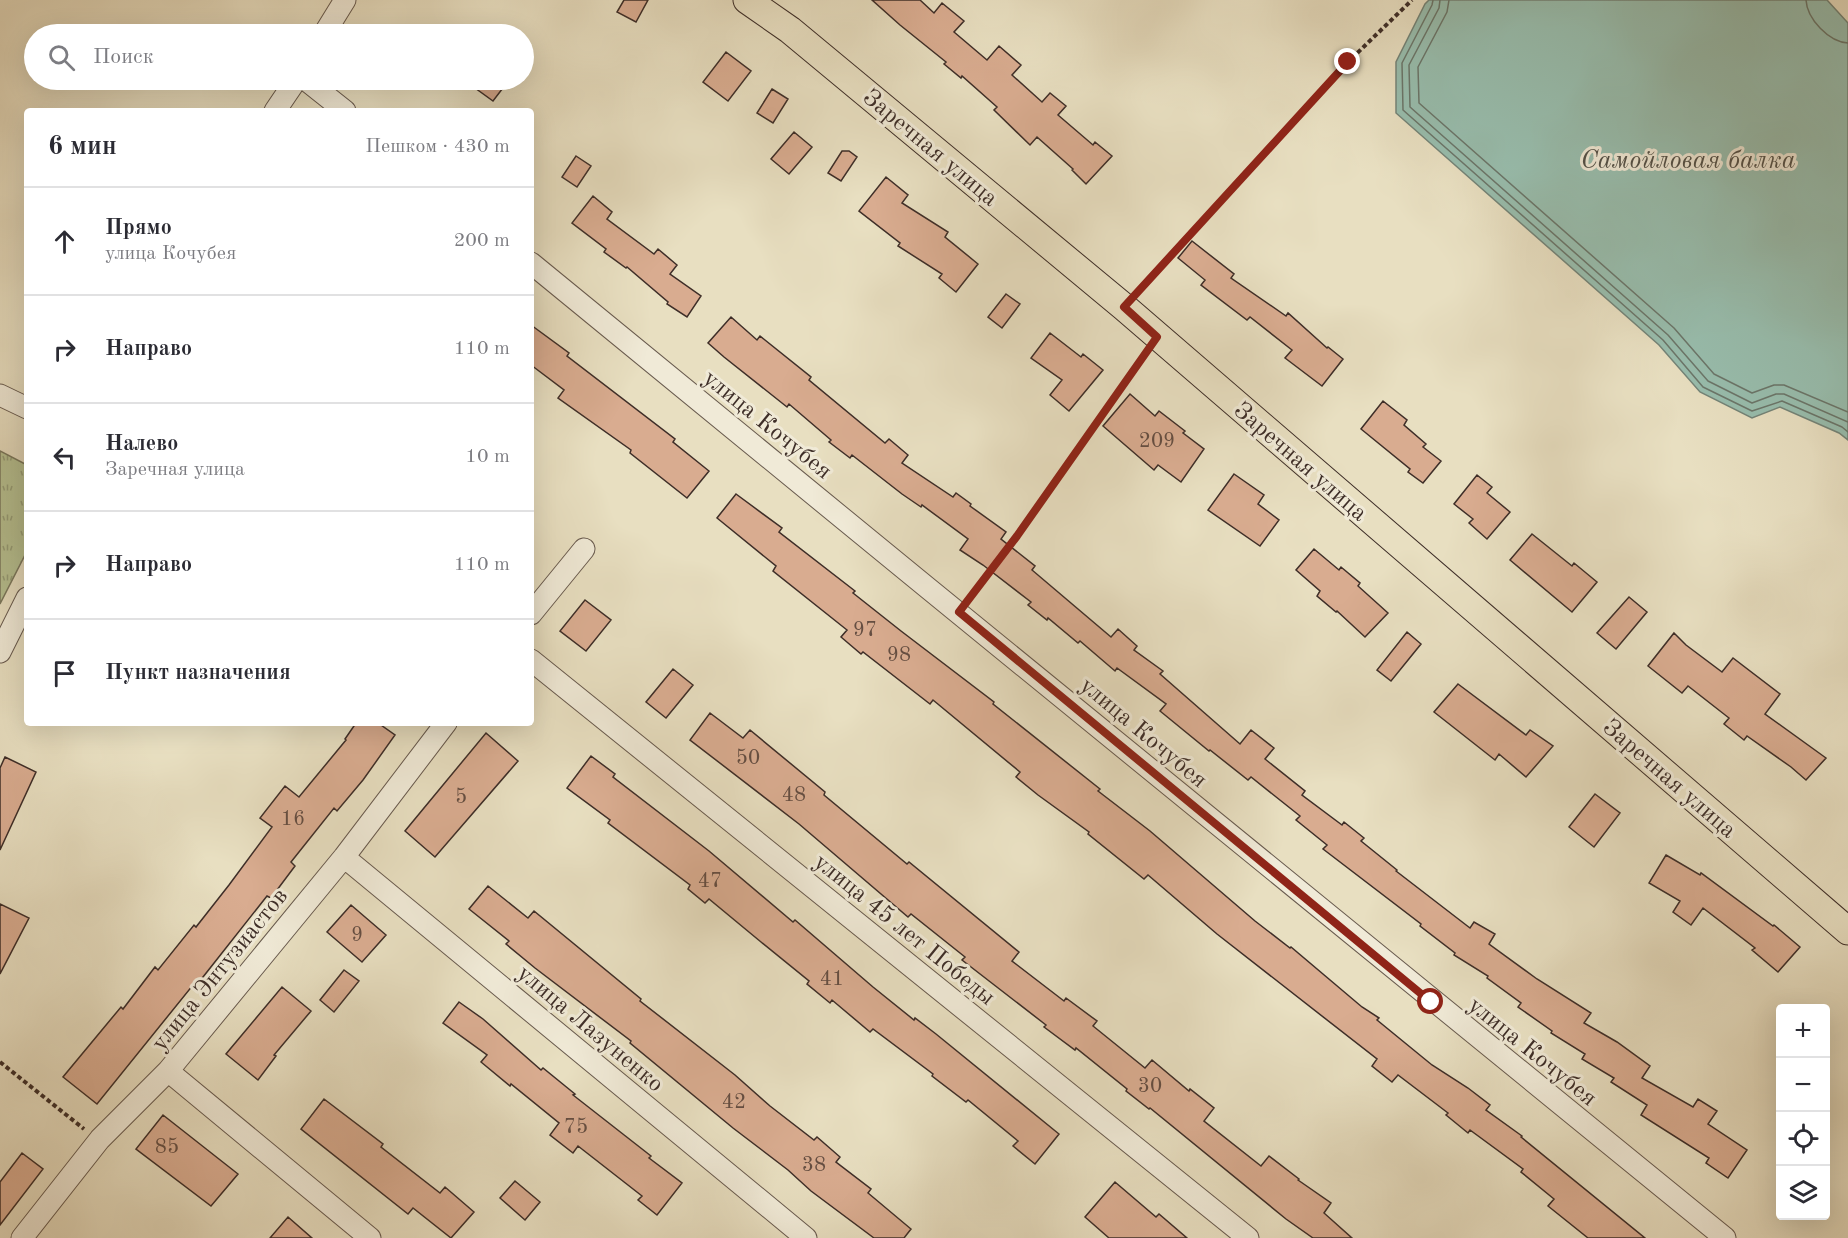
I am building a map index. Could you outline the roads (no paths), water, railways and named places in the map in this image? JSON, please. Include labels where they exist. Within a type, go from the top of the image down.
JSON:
[{"type":"main road","name":"Заречная улица","points":[[747,0],[790,30],[1124,307],[1848,931]]},
{"type":"street","points":[[330,24],[345,0]]},
{"type":"street","points":[[277,108],[289,90]]},
{"type":"street","points":[[319,90],[341,108]]},
{"type":"street","name":"улица Кочубея","points":[[534,265],[959,612],[1431,1002],[1725,1238]]},
{"type":"street","points":[[0,395],[24,407]]},
{"type":"street","points":[[534,610],[584,549]]},
{"type":"street","points":[[0,652],[24,604]]},
{"type":"street","name":"улица 45 лет Победы","points":[[534,662],[1248,1238]]},
{"type":"street","name":"улица Энтузиастов","points":[[22,1238],[98,1140],[168,1071],[344,857],[444,726]]},
{"type":"street","name":"улица Лазуненко","points":[[344,857],[806,1238]]},
{"type":"street","points":[[168,1071],[370,1238]]},
{"type":"water","name":"Самойловая балка","points":[[1429,0],[1827,0],[1848,23],[1848,440],[1839,433],[1780,407],[1752,418],[1700,392],[1659,345],[1396,113],[1396,62]]}]
